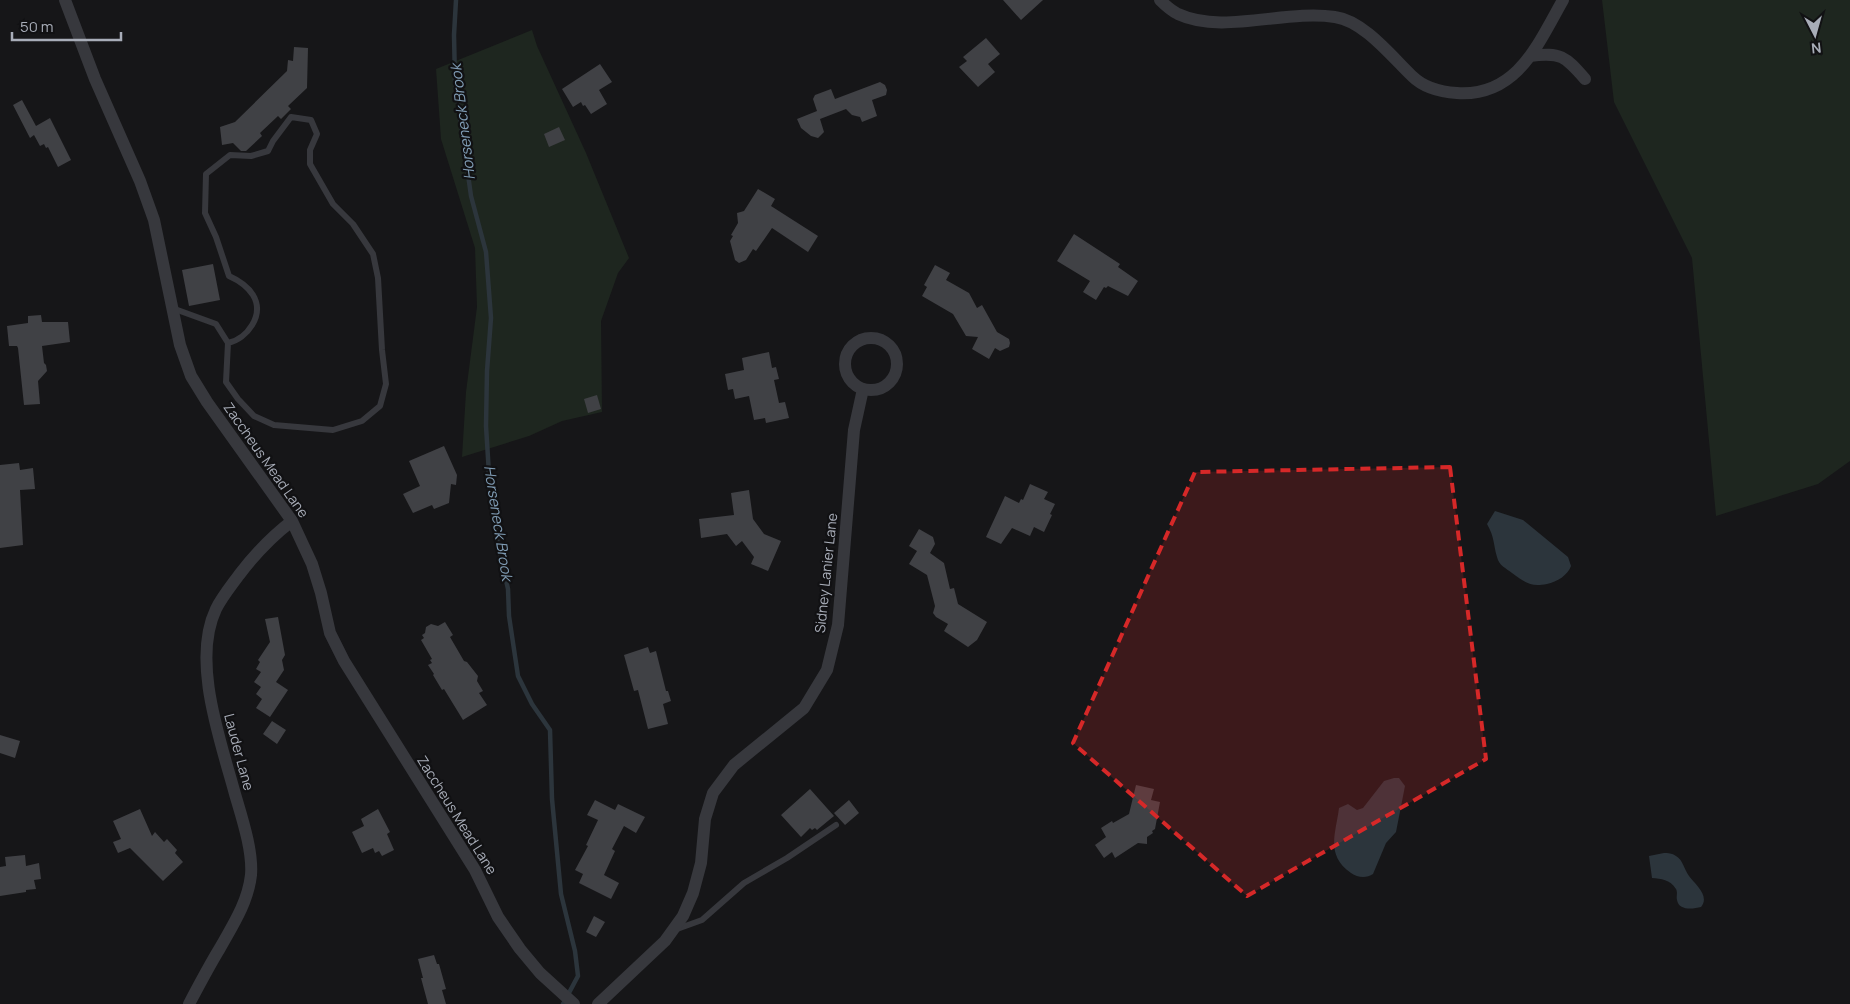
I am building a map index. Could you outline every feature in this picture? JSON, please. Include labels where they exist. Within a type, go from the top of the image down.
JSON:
[{"type":"street","name":"Zaccheus Mead Lane","points":[[65,0],[95,79],[140,181],[154,220],[180,345],[191,376],[217,418],[292,521],[312,564],[330,633],[344,661],[475,870],[498,917],[520,950],[540,973],[574,1004]]},
{"type":"street","points":[[1160,0],[1178,13],[1203,21],[1236,22],[1312,15],[1338,17],[1372,37],[1414,78],[1427,87],[1444,92],[1464,93],[1483,91],[1501,83],[1517,72],[1530,56],[1564,0]]},
{"type":"street","points":[[1530,56],[1558,56],[1568,59],[1585,79]]},
{"type":"street","points":[[865,339],[885,342],[897,360],[896,371],[891,381],[884,387],[875,390],[863,389],[852,383],[849,378],[845,369],[847,355],[855,344],[865,339]]},
{"type":"street","name":"Sidney Lanier Lane","points":[[598,1004],[665,941],[683,916],[693,893],[701,863],[705,819],[713,793],[734,765],[804,708],[827,670],[838,625],[854,430],[863,389]]},
{"type":"street","name":"Lauder Lane","points":[[189,1004],[240,914],[251,874],[250,857],[244,830],[215,723],[207,678],[206,657],[209,636],[215,611],[227,590],[272,536],[292,521]]},
{"type":"lane","points":[[172,308],[216,324],[228,343],[226,382],[238,399],[254,416],[274,425],[333,430],[362,421],[380,406],[386,384],[378,278],[373,254],[352,224],[333,204],[310,164],[310,150],[317,134],[311,120],[291,117],[268,151],[251,156],[230,156],[206,174],[205,213],[216,237],[229,276],[239,280],[254,296],[257,310],[252,327],[237,342],[228,343]]},
{"type":"lane","points":[[673,930],[702,920],[744,883],[787,858],[836,825]]},
{"type":"highlighted area","points":[[1450,467],[1486,759],[1247,896],[1073,743],[1195,472]]},
{"type":"shaded area","points":[[1602,0],[1850,0],[1850,461],[1818,484],[1716,516],[1692,258],[1614,102]]},
{"type":"shaded area","points":[[532,30],[537,46],[586,153],[629,258],[618,273],[601,321],[602,412],[562,421],[529,436],[462,457],[466,392],[477,307],[475,248],[441,139],[436,69]]},
{"type":"shaded area","points":[[1495,511],[1523,520],[1568,557],[1571,566],[1562,578],[1555,582],[1536,585],[1525,582],[1499,563],[1493,537],[1487,524]]},
{"type":"shaded area","points":[[1399,778],[1405,786],[1396,832],[1386,843],[1373,874],[1359,877],[1343,866],[1335,851],[1334,843],[1339,808],[1348,804],[1357,810],[1363,808],[1384,781]]},
{"type":"shaded area","points":[[1664,853],[1673,854],[1680,860],[1703,895],[1704,899],[1701,907],[1683,908],[1678,904],[1677,890],[1671,883],[1652,878],[1649,856]]},
{"type":"building","points":[[1003,0],[1043,0],[1021,20]]},
{"type":"building","points":[[986,38],[1000,54],[988,64],[995,72],[978,87],[959,67],[967,61],[963,57]]},
{"type":"building","points":[[294,47],[308,48],[307,88],[288,106],[291,109],[281,119],[278,116],[260,133],[262,136],[246,151],[241,151],[233,143],[222,145],[220,127],[235,122],[287,71],[288,60],[293,61]]},
{"type":"building","points":[[600,64],[612,82],[599,90],[607,104],[591,114],[581,102],[573,107],[562,89]]},
{"type":"building","points":[[880,82],[885,85],[887,90],[886,95],[872,100],[877,116],[862,122],[860,117],[852,115],[846,109],[820,119],[824,132],[818,138],[811,136],[801,128],[797,119],[817,111],[813,99],[815,95],[831,89],[835,99]]},
{"type":"building","points":[[22,100],[36,126],[50,118],[71,160],[58,167],[48,147],[46,148],[44,144],[40,146],[34,135],[30,138],[13,105]]},
{"type":"building","points":[[559,127],[565,140],[549,147],[544,134]]},
{"type":"building","points":[[758,189],[775,199],[771,206],[818,236],[808,252],[772,228],[756,251],[753,249],[746,260],[739,263],[735,260],[730,241],[733,236],[731,235],[738,223],[737,213],[744,211]]},
{"type":"building","points":[[1074,234],[1120,264],[1118,267],[1138,281],[1128,296],[1108,286],[1104,287],[1096,300],[1083,292],[1090,281],[1057,261]]},
{"type":"building","points":[[213,264],[220,300],[189,306],[182,270]]},
{"type":"building","points":[[935,265],[950,273],[946,280],[969,293],[977,308],[982,305],[997,332],[1009,339],[1009,347],[1000,351],[995,348],[989,359],[972,349],[978,337],[966,336],[953,314],[922,296],[927,287],[924,285]]},
{"type":"building","points":[[41,315],[42,322],[68,322],[70,342],[42,346],[47,371],[38,381],[40,404],[24,405],[18,348],[17,346],[9,346],[7,326],[28,323],[28,316]]},
{"type":"building","points":[[769,352],[772,368],[776,367],[779,379],[774,380],[779,403],[785,402],[789,418],[766,423],[765,418],[754,420],[749,396],[735,399],[733,389],[728,390],[725,374],[744,370],[742,358]]},
{"type":"building","points":[[597,395],[601,409],[588,413],[584,399]]},
{"type":"building","points":[[444,446],[457,475],[456,485],[451,484],[449,503],[434,509],[432,505],[413,513],[403,494],[420,486],[409,461]]},
{"type":"building","points":[[19,463],[20,470],[33,468],[35,489],[20,490],[23,545],[0,548],[0,465]]},
{"type":"building","points":[[1030,484],[1048,492],[1044,499],[1055,504],[1044,532],[1034,527],[1030,536],[1012,528],[1001,544],[986,537],[1005,496],[1019,503],[1021,499],[1023,500]]},
{"type":"building","points":[[749,490],[753,519],[764,534],[781,541],[768,571],[751,564],[754,557],[742,541],[736,546],[727,534],[701,538],[699,519],[734,515],[731,493]]},
{"type":"building","points":[[919,529],[933,537],[935,544],[930,553],[944,563],[950,589],[954,588],[958,604],[987,622],[977,640],[968,647],[944,631],[948,624],[933,613],[935,606],[927,575],[909,564],[917,551],[909,546]]},
{"type":"building","points":[[278,617],[285,655],[282,660],[284,670],[276,682],[288,690],[270,717],[256,708],[262,699],[256,694],[261,687],[254,682],[261,672],[256,669],[260,662],[258,660],[270,642],[265,619]]},
{"type":"building","points":[[445,622],[453,635],[450,637],[464,661],[467,662],[478,676],[477,681],[483,691],[479,693],[487,705],[463,720],[433,675],[428,665],[432,663],[430,660],[432,659],[421,640],[424,638],[422,635],[425,633],[426,627],[431,624],[438,626]]},
{"type":"building","points":[[648,647],[650,653],[656,651],[666,691],[668,691],[671,701],[663,704],[668,724],[648,729],[638,690],[634,691],[624,655]]},
{"type":"building","points":[[272,721],[286,730],[277,744],[263,734]]},
{"type":"building","points":[[0,735],[20,741],[15,758],[0,753]]},
{"type":"building","points":[[1136,785],[1154,789],[1151,800],[1160,802],[1155,829],[1147,837],[1147,844],[1138,843],[1115,858],[1112,852],[1104,858],[1095,845],[1106,837],[1101,828],[1129,814]]},
{"type":"building","points":[[810,789],[834,816],[817,830],[810,828],[801,837],[781,815]]},
{"type":"building","points":[[595,800],[615,810],[618,804],[645,817],[636,833],[624,826],[612,849],[615,851],[604,875],[619,883],[611,899],[579,883],[583,874],[575,870],[588,846],[586,845],[598,820],[587,815]]},
{"type":"building","points":[[849,800],[859,813],[845,825],[834,813]]},
{"type":"building","points":[[140,809],[152,836],[155,832],[164,842],[167,839],[177,850],[175,853],[183,862],[163,881],[130,848],[118,853],[113,842],[121,839],[113,821]]},
{"type":"building","points":[[378,809],[390,832],[387,834],[394,850],[382,856],[379,851],[375,853],[373,848],[362,853],[352,832],[364,826],[361,819]]},
{"type":"building","points":[[25,855],[26,866],[39,863],[41,879],[34,880],[36,889],[0,896],[0,867],[6,866],[5,857]]},
{"type":"building","points":[[594,916],[605,922],[596,937],[586,932]]},
{"type":"building","points":[[434,955],[437,964],[439,964],[446,989],[442,990],[446,1004],[428,1004],[421,978],[423,978],[418,959]]},
{"type":"waterway","name":"Horseneck Brook","points":[[456,0],[454,35],[455,81],[471,196],[486,252],[491,318],[487,371],[486,426],[490,490],[498,545],[508,589],[509,616],[518,676],[532,704],[550,730],[552,799],[561,894],[575,951],[578,976],[563,1004]]}]
